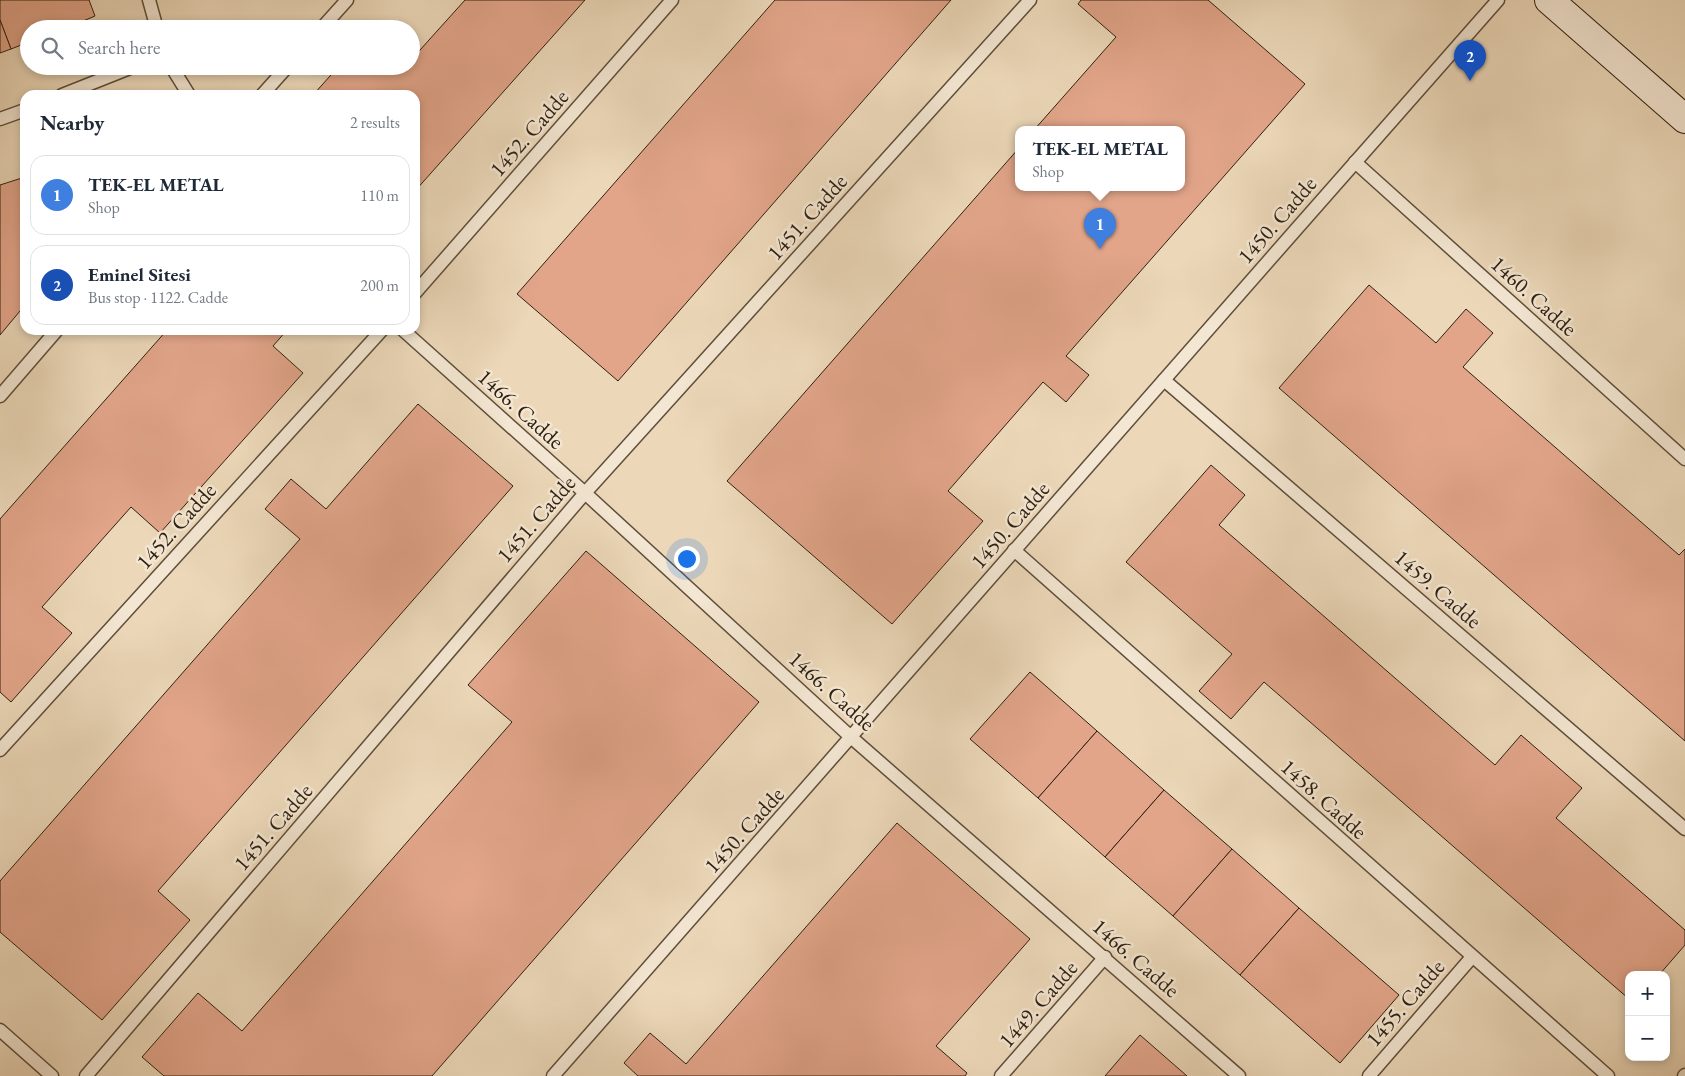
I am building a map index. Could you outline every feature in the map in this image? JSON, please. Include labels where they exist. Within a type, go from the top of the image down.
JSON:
[{"type":"main road","points":[[1549,0],[1685,119]]},
{"type":"lane","points":[[149,0],[155,20]]},
{"type":"lane","points":[[329,20],[347,0]]},
{"type":"lane","name":"1452. Cadde","points":[[420,287],[672,0]]},
{"type":"lane","name":"1451. Cadde","points":[[86,1076],[585,493],[1030,0]]},
{"type":"lane","name":"1450. Cadde","points":[[553,1076],[852,738],[1014,550],[1498,0]]},
{"type":"lane","points":[[74,90],[112,75]]},
{"type":"lane","points":[[177,75],[186,90]]},
{"type":"lane","points":[[266,90],[280,75]]},
{"type":"lane","points":[[0,119],[20,112]]},
{"type":"lane","name":"1460. Cadde","points":[[1356,162],[1685,459]]},
{"type":"lane","points":[[0,396],[53,335]]},
{"type":"lane","name":"1452. Cadde","points":[[0,750],[377,335]]},
{"type":"lane","name":"1466. Cadde","points":[[410,335],[852,738],[1239,1076]]},
{"type":"lane","name":"1459. Cadde","points":[[1164,380],[1685,829]]},
{"type":"lane","name":"1458. Cadde","points":[[1014,550],[1608,1076]]},
{"type":"lane","name":"1449. Cadde","points":[[1001,1076],[1105,957]]},
{"type":"lane","name":"1455. Cadde","points":[[1369,1076],[1472,957]]},
{"type":"lane","points":[[0,1030],[52,1076]]},
{"type":"building","points":[[0,0],[89,0],[95,16],[85,20],[20,20],[20,46],[11,49],[0,20]]},
{"type":"building","points":[[465,0],[585,0],[420,185],[420,90],[317,90],[331,75],[420,75],[420,50]]},
{"type":"building","points":[[775,0],[951,0],[618,381],[517,294]]},
{"type":"building","points":[[1081,0],[1208,0],[1305,84],[1066,356],[1089,375],[1066,402],[1043,382],[948,491],[983,521],[892,624],[727,481],[1015,153],[1015,191],[1185,191],[1185,126],[1038,126],[1116,37],[1078,4]]},
{"type":"building","points":[[0,20],[11,49],[0,53]]},
{"type":"building","points":[[20,179],[20,311],[0,335],[0,185]]},
{"type":"building","points":[[1369,285],[1436,343],[1466,309],[1493,333],[1463,367],[1679,555],[1685,549],[1685,741],[1279,388]]},
{"type":"building","points":[[163,335],[283,335],[273,346],[303,373],[160,533],[131,507],[42,607],[72,633],[11,702],[0,692],[0,519]]},
{"type":"building","points":[[418,404],[513,486],[158,891],[190,920],[102,1020],[0,932],[0,881],[300,539],[265,509],[291,479],[326,509]]},
{"type":"building","points":[[1211,465],[1245,495],[1219,525],[1495,765],[1521,735],[1582,788],[1556,818],[1685,930],[1685,945],[1662,971],[1625,971],[1625,996],[1264,682],[1231,719],[1199,691],[1232,654],[1126,562]]},
{"type":"building","points":[[586,551],[759,702],[432,1076],[164,1076],[142,1057],[198,993],[242,1031],[512,722],[468,685]]},
{"type":"building","points":[[1030,672],[1097,731],[1038,798],[970,739]]},
{"type":"building","points":[[1097,731],[1164,790],[1105,857],[1038,798]]},
{"type":"building","points":[[1164,790],[1232,849],[1173,916],[1105,857]]},
{"type":"building","points":[[897,823],[1030,939],[936,1046],[967,1073],[965,1076],[638,1076],[624,1063],[650,1033],[686,1064]]},
{"type":"building","points":[[1232,849],[1299,908],[1240,975],[1173,916]]},
{"type":"building","points":[[1299,908],[1399,995],[1340,1063],[1240,975]]},
{"type":"building","points":[[1140,1035],[1187,1076],[1105,1076]]},
{"type":"place","name":"Eminel Sitesi","points":[[1470,81]]},
{"type":"place","name":"TEK-EL METAL","points":[[1100,249]]}]
